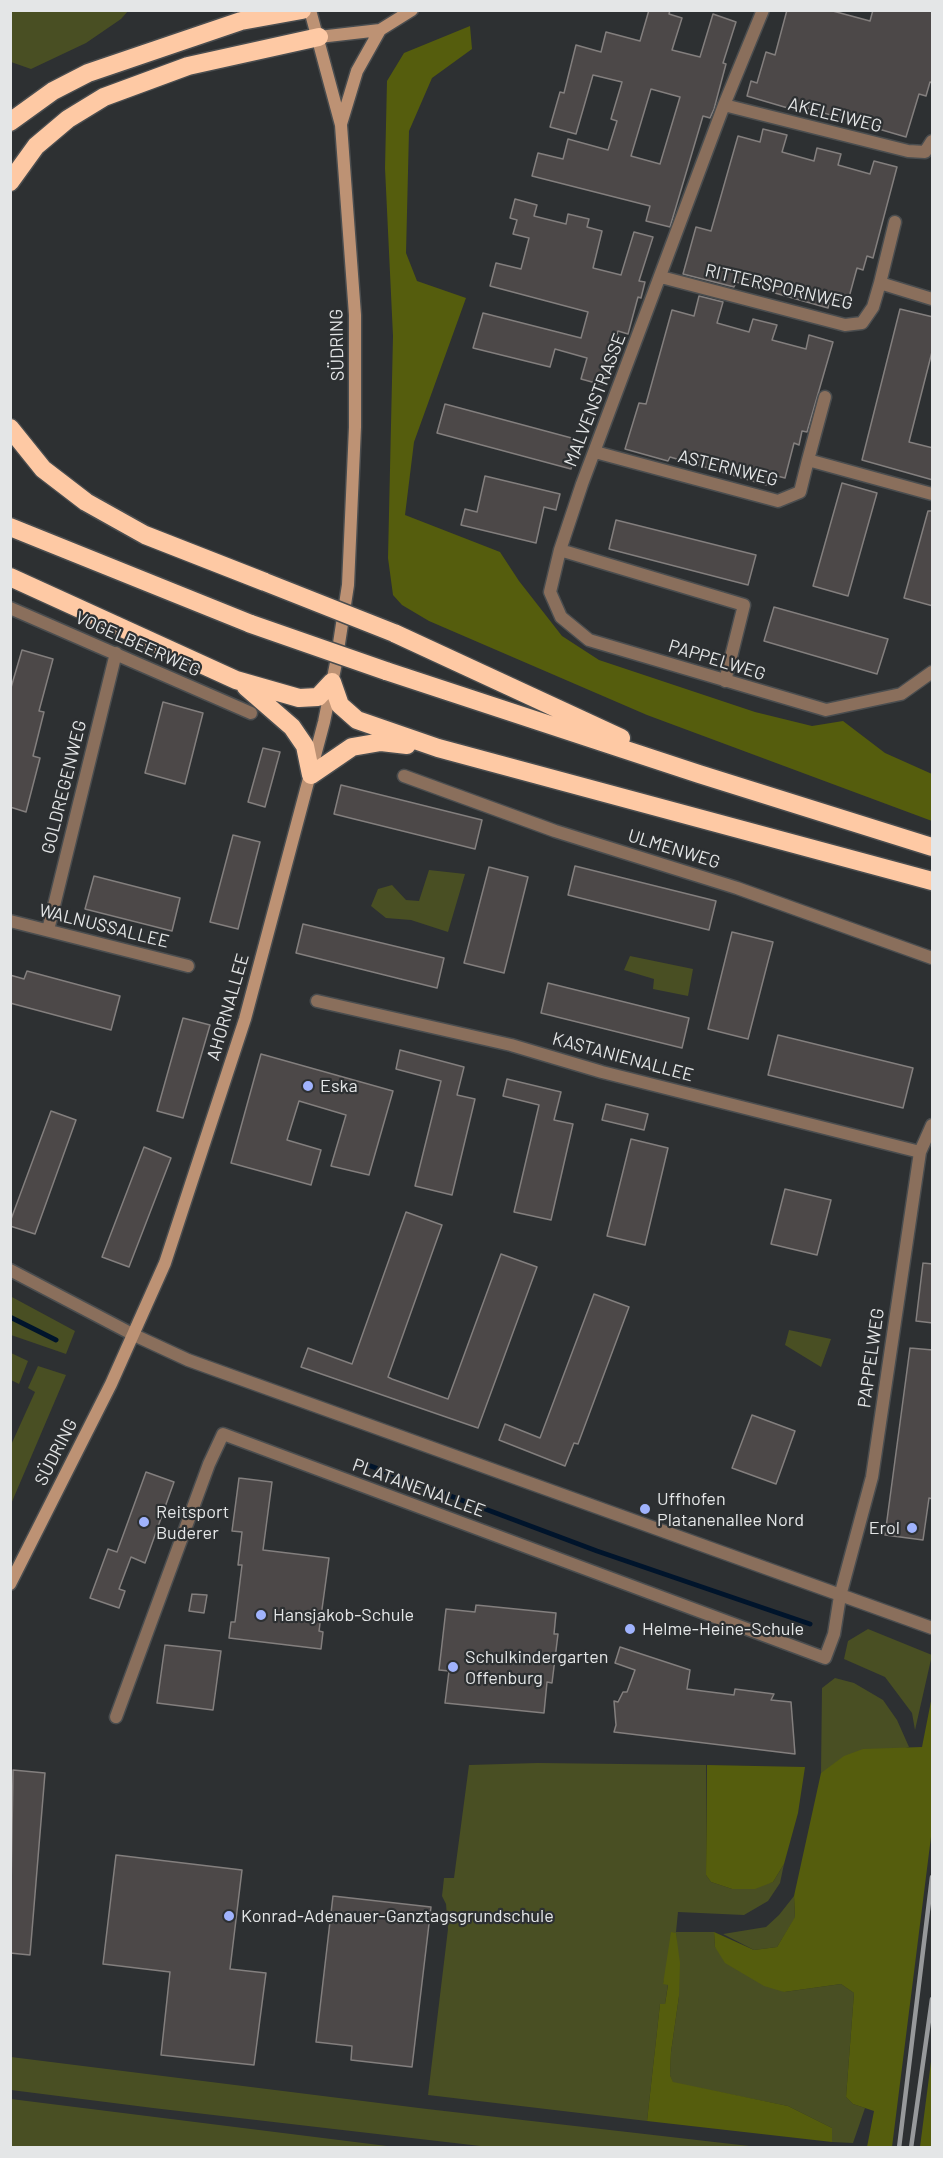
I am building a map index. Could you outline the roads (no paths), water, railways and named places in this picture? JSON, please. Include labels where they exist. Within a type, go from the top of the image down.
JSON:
[{"type":"highway","points":[[10,122],[53,91],[88,73],[246,16],[302,10]]},
{"type":"highway","points":[[10,182],[36,146],[68,119],[104,97],[188,66],[319,37]]},
{"type":"highway","points":[[10,428],[43,469],[86,502],[145,535],[394,633],[699,774]]},
{"type":"highway","points":[[10,528],[251,624],[386,671],[699,774],[933,847]]},
{"type":"highway","points":[[10,577],[236,680],[299,698],[318,696],[332,682],[340,705],[357,720],[438,748],[933,881]]},
{"type":"highway","points":[[236,680],[292,727],[305,746],[311,774],[352,747],[381,742],[438,748]]},
{"type":"street","name":"SÜDRING","points":[[310,10],[341,125],[355,315],[355,427],[348,585],[332,682]]},
{"type":"street","points":[[319,37],[380,30],[412,10]]},
{"type":"street","name":"MALVENSTRASSE","points":[[560,550],[724,105],[763,10]]},
{"type":"street","points":[[341,125],[357,71],[380,30]]},
{"type":"street","name":"AKELEIWEG","points":[[724,105],[908,152],[926,152],[933,141]]},
{"type":"street","points":[[880,283],[895,222]]},
{"type":"street","name":"RITTERSPORNWEG","points":[[661,277],[845,325],[862,323],[873,307],[880,283],[933,299]]},
{"type":"street","points":[[825,397],[808,460],[933,494]]},
{"type":"street","name":"ASTERNWEG","points":[[595,452],[778,501],[800,492],[808,460]]},
{"type":"street","points":[[560,550],[744,605],[725,681]]},
{"type":"street","name":"PAPPELWEG","points":[[560,550],[550,592],[561,617],[589,640],[826,710],[901,694],[932,676]]},
{"type":"street","name":"VOGELBEERWEG","points":[[10,608],[251,713]]},
{"type":"street","name":"GOLDREGENWEG","points":[[48,930],[116,653]]},
{"type":"street","name":"AHORNALLEE","points":[[134,1335],[165,1263],[245,1019],[311,774],[332,682]]},
{"type":"street","name":"ULMENWEG","points":[[404,776],[555,831],[737,888],[933,958]]},
{"type":"street","name":"WALNUSSALLEE","points":[[10,921],[188,966]]},
{"type":"street","name":"KASTANIENALLEE","points":[[317,1001],[511,1045],[602,1072],[920,1152]]},
{"type":"street","name":"PAPPELWEG","points":[[840,1596],[872,1477],[920,1152],[933,1125]]},
{"type":"street","points":[[10,1270],[134,1335],[256,1386],[386,1430],[933,1628]]},
{"type":"street","name":"SÜDRING","points":[[10,1584],[134,1335]]},
{"type":"street","name":"PLATANENALLEE","points":[[116,1717],[209,1464],[223,1434],[825,1658],[834,1634],[840,1596]]},
{"type":"waterway","points":[[10,1317],[56,1340]]},
{"type":"waterway","points":[[360,1462],[597,1551],[810,1624]]},
{"type":"railway","points":[[899,2148],[932,1877]]},
{"type":"railway","points":[[911,2148],[932,1999]]},
{"type":"place","name":"Eska","points":[[308,1086]]},
{"type":"place","name":"Uffhofen Platanenallee Nord","points":[[645,1509]]},
{"type":"place","name":"Reitsport Buderer","points":[[144,1522]]},
{"type":"place","name":"Erol","points":[[912,1528]]},
{"type":"place","name":"Hansjakob-Schule","points":[[261,1615]]},
{"type":"place","name":"Helme-Heine-Schule","points":[[630,1629]]},
{"type":"place","name":"Schulkindergarten Offenburg","points":[[453,1667]]},
{"type":"place","name":"Konrad-Adenauer-Ganztagsgrundschule","points":[[229,1916]]}]
